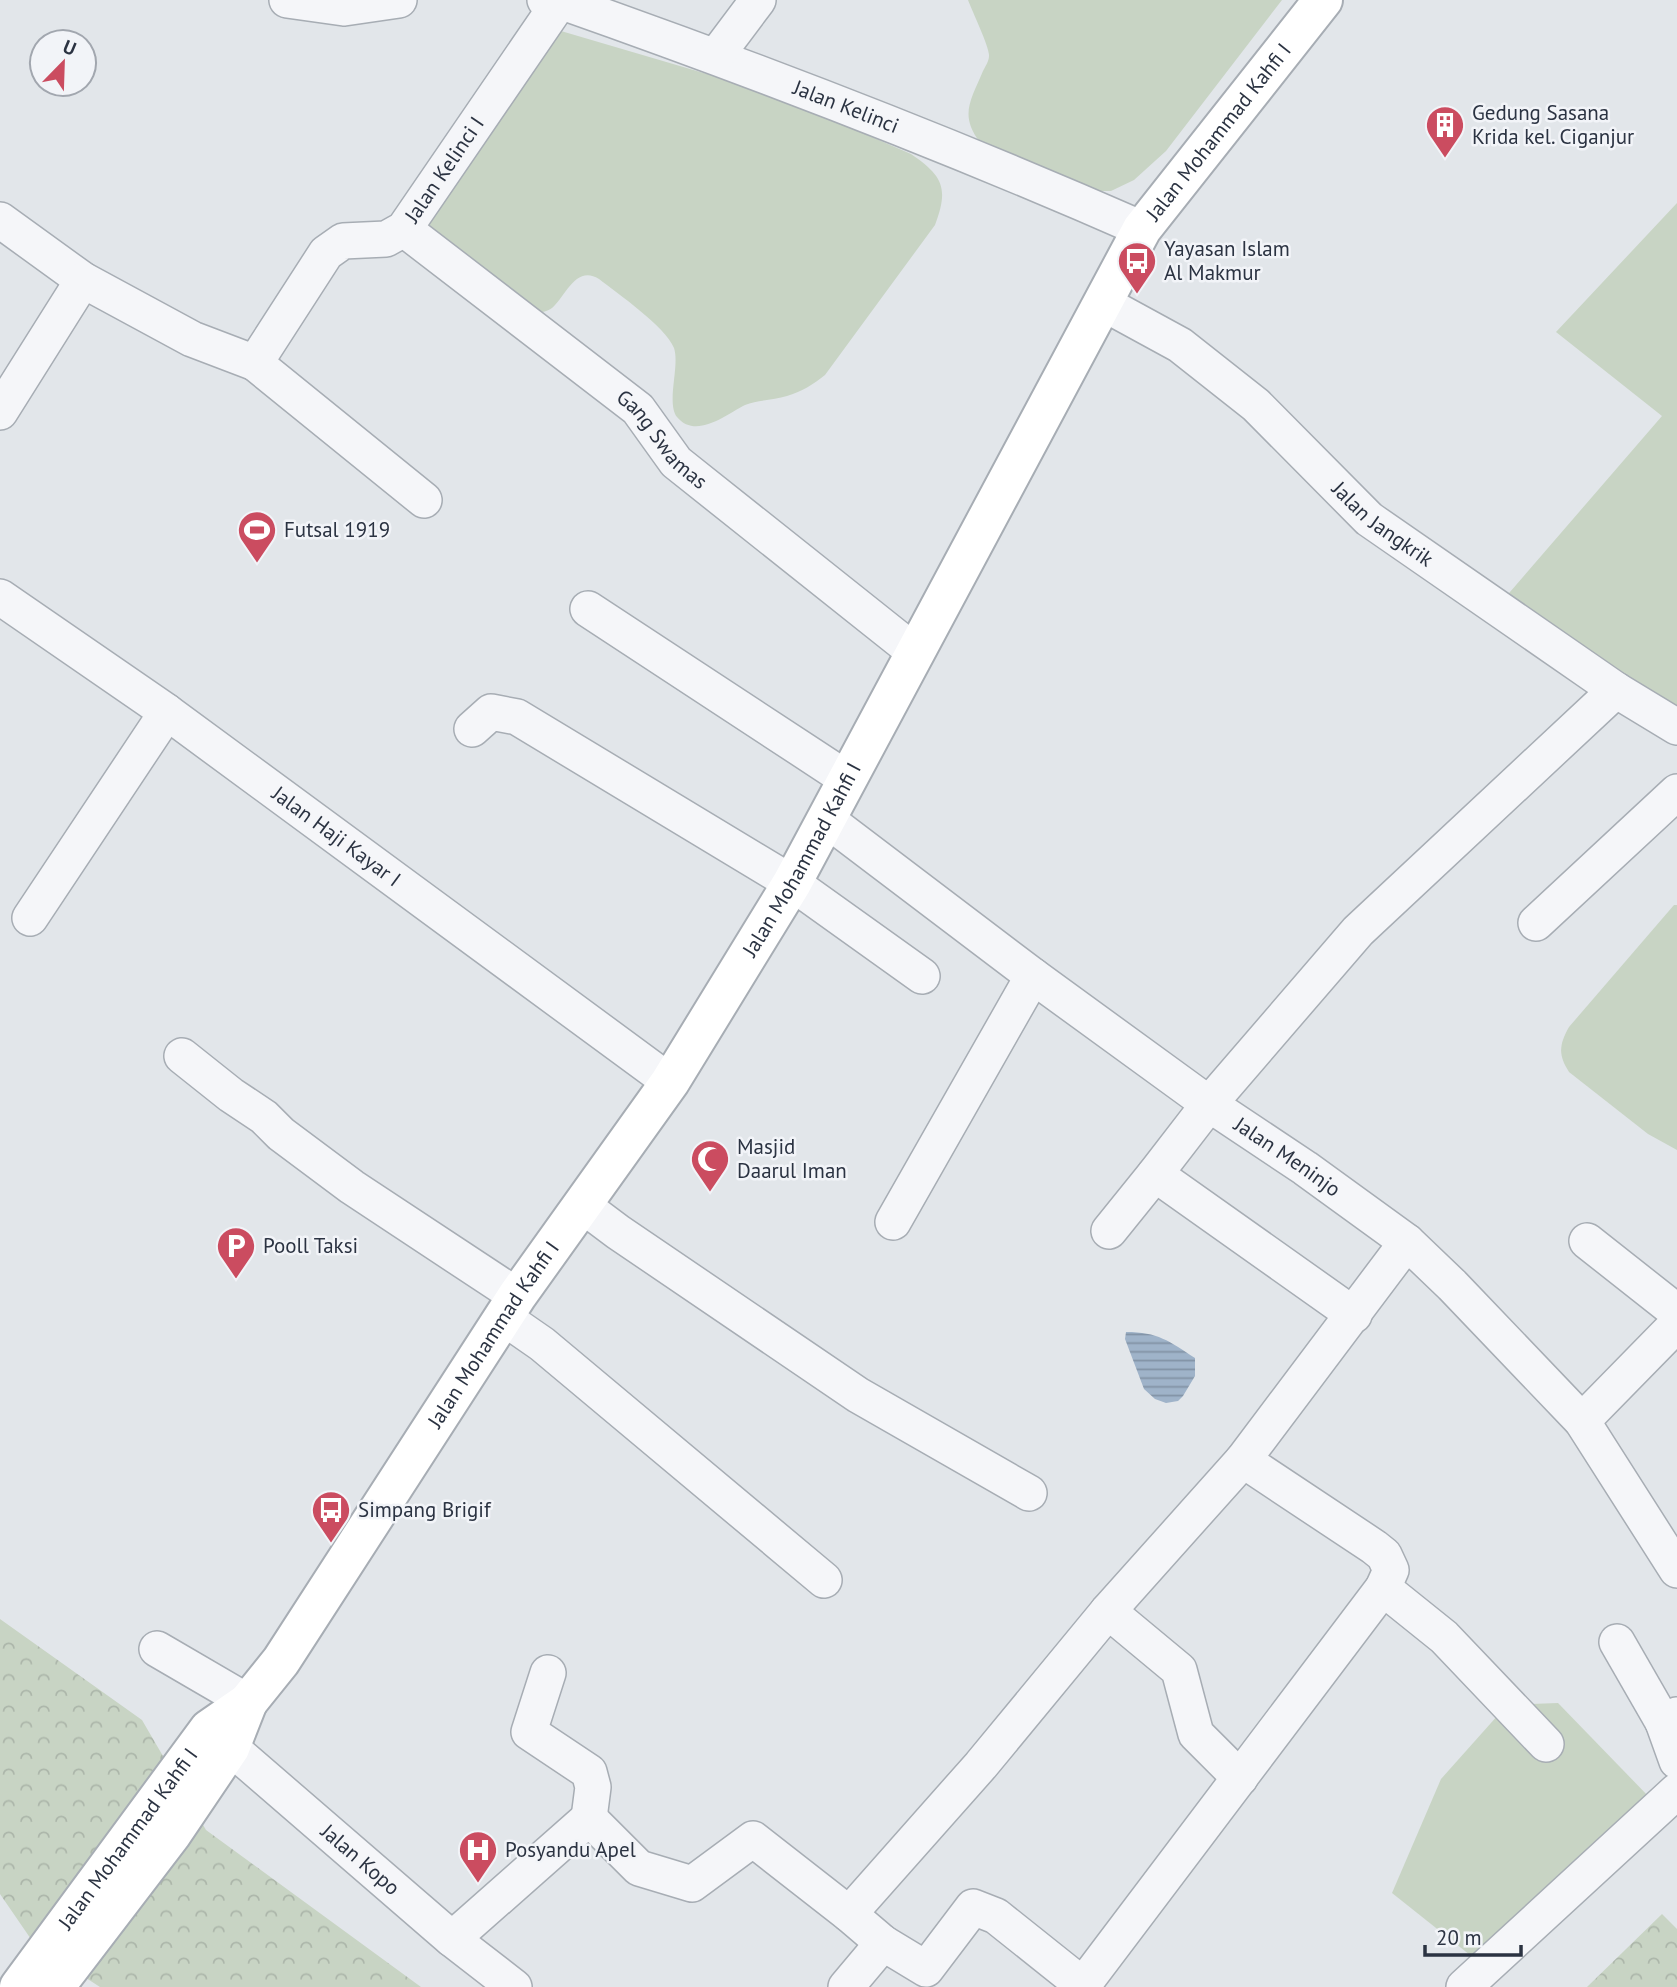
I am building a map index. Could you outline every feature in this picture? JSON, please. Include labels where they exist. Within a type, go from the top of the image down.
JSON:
[{"type":"main road","name":"Jalan Mohammad Kahfi I","points":[[19,1987],[281,1661],[510,1307],[670,1082],[792,883],[1142,229],[1323,0]]},
{"type":"main road","name":"Jalan Mohammad Kahfi I","points":[[55,1987],[172,1834],[219,1738]]},
{"type":"street","points":[[287,0],[344,8],[399,0]]},
{"type":"street","points":[[716,56],[758,0]]},
{"type":"street","name":"Jalan Kelinci","points":[[552,1],[716,56],[1142,229]]},
{"type":"street","name":"Jalan Kelinci I","points":[[255,363],[326,253],[343,241],[386,239],[404,229],[552,1]]},
{"type":"street","points":[[0,220],[83,280],[192,339],[255,363],[424,500]]},
{"type":"street","name":"Gang Swamas","points":[[404,229],[638,409],[677,462],[916,653]]},
{"type":"street","points":[[0,412],[83,280]]},
{"type":"street","name":"Jalan Jangkrik","points":[[1103,303],[1180,345],[1256,405],[1369,519],[1616,690],[1677,726]]},
{"type":"street","name":"Jalan Haji Kayar I","points":[[0,597],[167,712],[670,1082]]},
{"type":"street","points":[[588,609],[847,779]]},
{"type":"street","points":[[1109,1231],[1209,1104],[1358,932],[1616,690]]},
{"type":"street","points":[[30,918],[167,712]]},
{"type":"street","points":[[472,729],[491,712],[517,717],[792,883],[922,976]]},
{"type":"street","points":[[1536,923],[1677,792]]},
{"type":"street","name":"Jalan Meninjo","points":[[826,819],[1033,976],[1209,1104],[1305,1168],[1407,1242],[1452,1284],[1582,1421],[1677,1570]]},
{"type":"street","points":[[893,1222],[1033,976]]},
{"type":"street","points":[[182,1056],[510,1307],[542,1344],[824,1580]]},
{"type":"street","points":[[1155,1174],[1354,1315]]},
{"type":"street","points":[[582,1205],[858,1395],[1030,1493]]},
{"type":"street","points":[[1587,1241],[1677,1312]]},
{"type":"street","points":[[849,1914],[981,1765],[1108,1611],[1242,1460],[1407,1242]]},
{"type":"street","points":[[1582,1421],[1677,1324]]},
{"type":"street","points":[[589,1818],[639,1868],[692,1884],[753,1839],[883,1944],[926,1969],[974,1907],[996,1916],[1084,1986],[1383,1588],[1391,1570],[1384,1555],[1242,1460]]},
{"type":"street","points":[[1383,1588],[1444,1637],[1546,1744]]},
{"type":"street","points":[[1108,1611],[1179,1670],[1196,1734],[1240,1778]]},
{"type":"street","points":[[1617,1642],[1670,1718],[1677,1761]]},
{"type":"street","points":[[157,1649],[248,1702]]},
{"type":"street","points":[[452,1939],[589,1818],[593,1787],[589,1772],[529,1732],[548,1673]]},
{"type":"street","name":"Jalan Kopo","points":[[219,1738],[452,1939],[513,1987]]},
{"type":"street","points":[[1464,1987],[1677,1791]]},
{"type":"street","points":[[939,1987],[996,1916]]},
{"type":"street","points":[[846,1987],[883,1944]]},
{"type":"green space","points":[[968,0],[1282,0],[1166,151],[1134,180],[1111,191],[1090,191],[980,142],[970,124],[969,107],[988,62],[989,52]]},
{"type":"green space","points":[[561,31],[768,92],[911,154],[936,176],[942,192],[942,201],[935,225],[825,375],[797,392],[745,405],[721,419],[702,426],[693,426],[677,417],[674,411],[675,356],[669,339],[640,311],[599,279],[591,275],[577,279],[552,308],[536,313],[431,242],[427,223]]},
{"type":"green space","points":[[1677,203],[1677,705],[1670,711],[1497,607],[1662,416],[1556,332]]},
{"type":"green space","points":[[1674,905],[1677,905],[1677,1150],[1648,1134],[1569,1072],[1561,1050],[1569,1027]]},
{"type":"green space","points":[[0,1619],[142,1720],[206,1830],[421,1987],[100,1987],[35,1945],[0,1894]]},
{"type":"green space","points":[[1558,1703],[1651,1799],[1475,1959],[1392,1893],[1441,1779],[1507,1705]]},
{"type":"green space","points":[[1662,1914],[1677,1929],[1677,1987],[1587,1987]]},
{"type":"water","points":[[1126,1332],[1163,1339],[1195,1358],[1195,1376],[1178,1401],[1166,1403],[1155,1399],[1144,1389],[1125,1339]]},
{"type":"place","name":"Gedung Sasana Krida kel. Ciganjur","points":[[1445,159]]},
{"type":"place","name":"Yayasan Islam Al Makmur","points":[[1137,295]]},
{"type":"place","name":"Futsal 1919","points":[[257,564]]},
{"type":"place","name":"Masjid Daarul Iman","points":[[710,1193]]},
{"type":"place","name":"Pooll Taksi","points":[[236,1280]]},
{"type":"place","name":"Simpang Brigif","points":[[331,1544]]},
{"type":"place","name":"Posyandu Apel","points":[[478,1884]]}]
